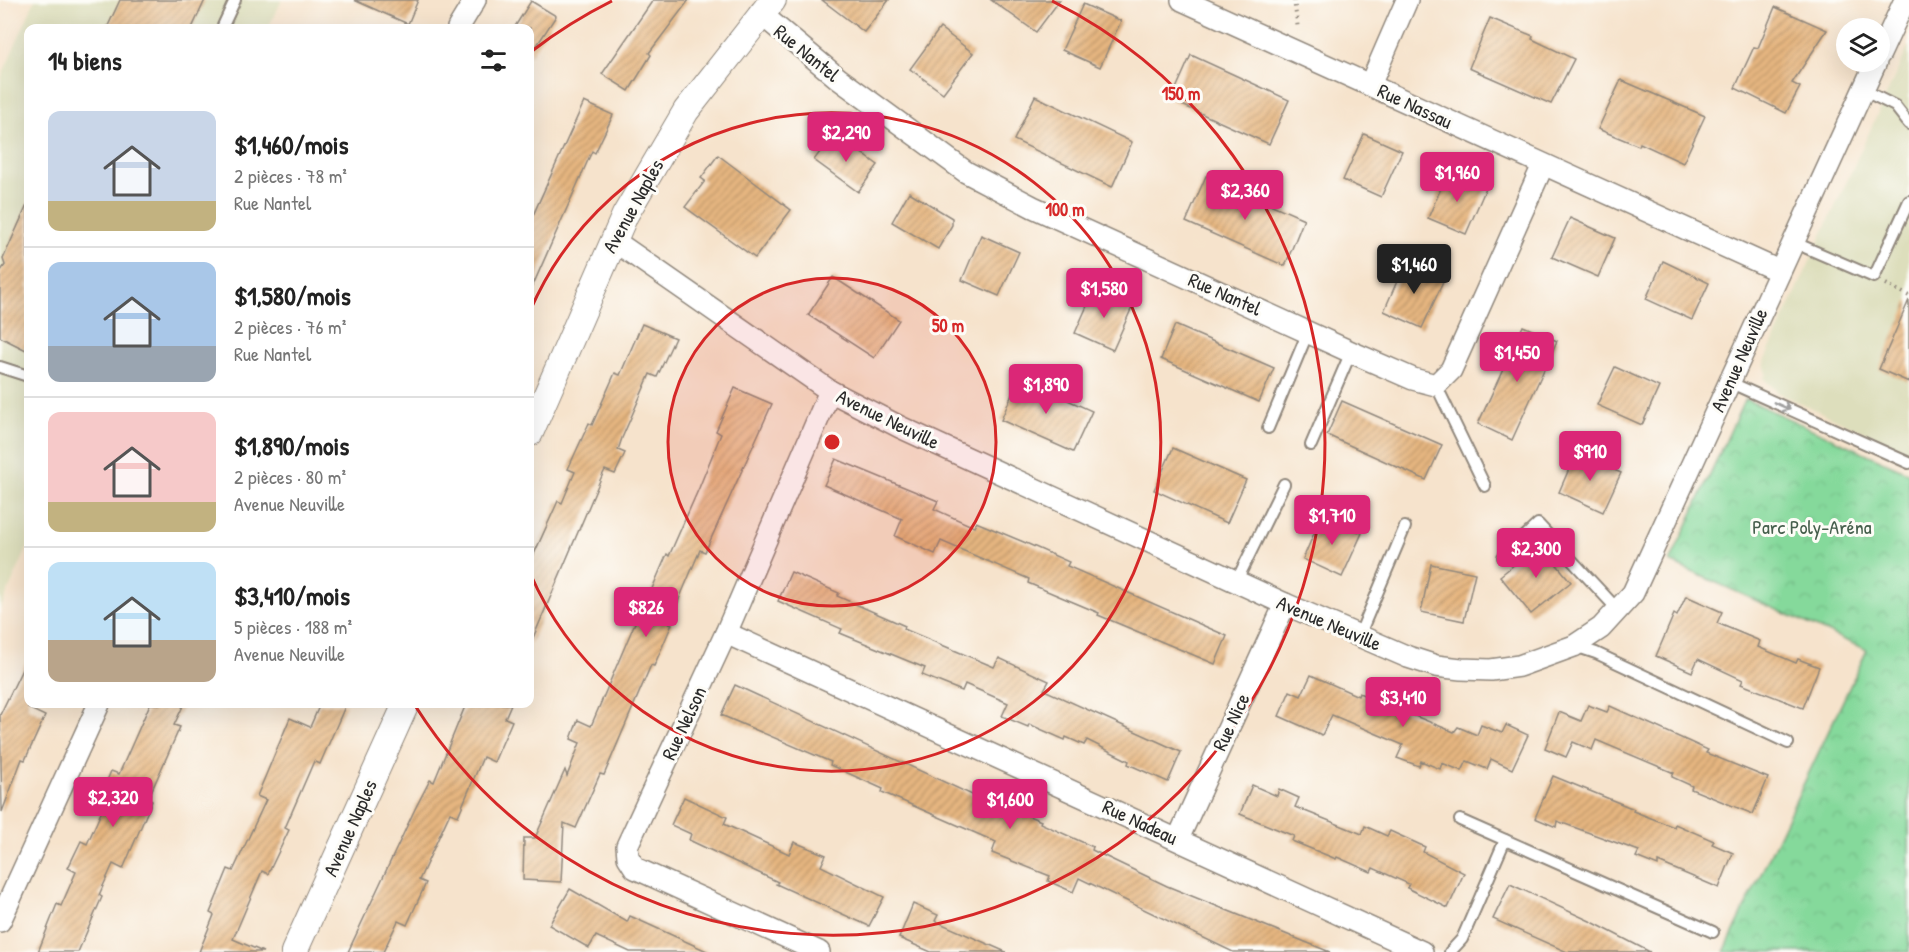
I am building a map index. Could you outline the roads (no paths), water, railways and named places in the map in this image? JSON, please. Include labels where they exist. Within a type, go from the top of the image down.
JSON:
[{"type":"street","points":[[460,24],[475,0]]},
{"type":"street","name":"Rue Nassau","points":[[1182,0],[1779,271]]},
{"type":"street","points":[[1370,85],[1407,0]]},
{"type":"street","points":[[1890,32],[1905,0]]},
{"type":"street","name":"Avenue Naples","points":[[534,424],[613,240],[686,111],[766,7]]},
{"type":"street","name":"Rue Nantel","points":[[766,7],[839,79],[966,172],[1033,207],[1351,352],[1413,379],[1437,385]]},
{"type":"street","name":"Avenue Neuville","points":[[613,240],[830,391],[900,427],[1284,604],[1408,657],[1436,666],[1491,670],[1519,666],[1574,646],[1601,628],[1634,593],[1871,72]]},
{"type":"street","points":[[1437,385],[1451,370],[1543,165]]},
{"type":"street","name":"Rue Nelson","points":[[819,952],[635,868],[628,857],[627,846],[726,633],[830,391]]},
{"type":"street","name":"Rue Nice","points":[[1178,839],[1284,604]]},
{"type":"street","name":"Rue Nadeau","points":[[726,633],[1422,952]]},
{"type":"street","points":[[0,921],[97,708]]},
{"type":"street","name":"Avenue Naples","points":[[294,952],[404,708]]},
{"type":"lane","points":[[224,24],[235,0]]},
{"type":"lane","points":[[1863,90],[1895,106],[1909,124]]},
{"type":"lane","points":[[1793,242],[1874,278],[1909,201]]},
{"type":"lane","points":[[1268,428],[1308,332]]},
{"type":"lane","points":[[1311,445],[1351,352]]},
{"type":"lane","points":[[0,367],[24,375]]},
{"type":"lane","points":[[1729,382],[1909,463]]},
{"type":"lane","points":[[1437,385],[1485,486]]},
{"type":"lane","points":[[1236,582],[1284,484]]},
{"type":"lane","points":[[1503,557],[1538,524],[1619,611]]},
{"type":"lane","points":[[1359,636],[1405,527]]},
{"type":"lane","points":[[1574,646],[1596,653],[1788,743]]},
{"type":"lane","points":[[1460,820],[1713,932]]},
{"type":"lane","points":[[1450,952],[1462,939],[1505,840]]},
{"type":"park label","name":"Parc Poly-Aréna","points":[[1812,527]]}]
